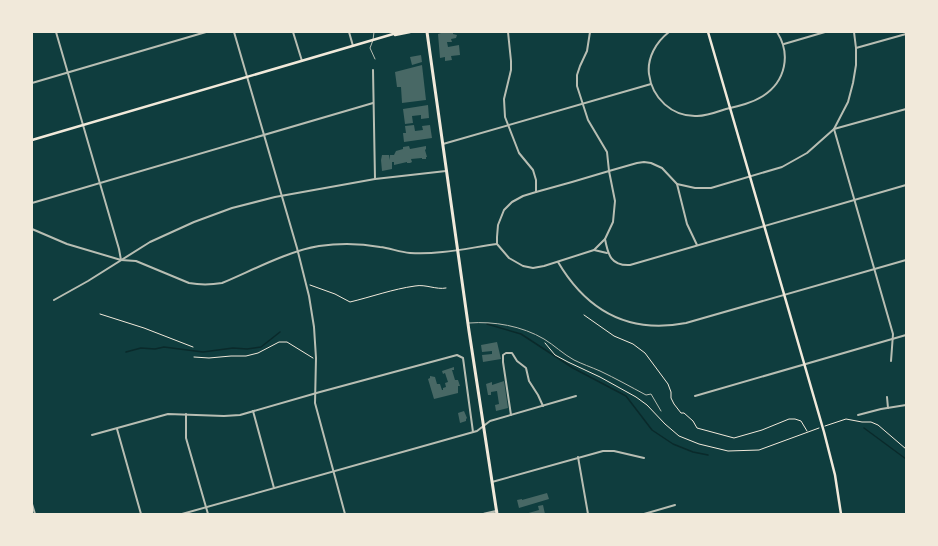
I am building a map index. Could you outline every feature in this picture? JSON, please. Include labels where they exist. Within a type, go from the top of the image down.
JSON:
[{"type":"main road","points":[[390,36],[400,32]]},
{"type":"main road","points":[[32,140],[373,40],[410,32]]},
{"type":"main road","points":[[426,32],[497,513]]},
{"type":"main road","points":[[708,32],[835,475],[841,514]]},
{"type":"street","points":[[56,32],[121,260]]},
{"type":"street","points":[[32,83],[206,32]]},
{"type":"street","points":[[234,32],[298,252],[309,297],[314,327],[316,358],[315,403],[345,514]]},
{"type":"street","points":[[293,32],[302,61]]},
{"type":"street","points":[[349,32],[353,46]]},
{"type":"street","points":[[508,32],[511,70],[504,104],[505,117],[519,153],[533,170],[536,180],[536,192]]},
{"type":"street","points":[[590,32],[587,51],[577,75],[577,86],[590,123],[606,150],[608,157],[609,171],[615,201],[613,222],[605,239],[594,250],[538,267],[524,266],[509,258],[498,244],[498,225],[504,210],[516,199],[536,192],[609,171],[641,162],[655,164],[664,170],[677,184],[689,188],[707,188],[782,167],[798,159],[834,130],[848,102],[855,73],[856,48],[854,32]]},
{"type":"street","points":[[669,32],[658,42],[651,56],[649,67],[651,84],[656,94],[672,110],[683,114],[697,116],[729,108],[762,96],[775,86],[783,72],[785,58],[784,44],[777,32]]},
{"type":"street","points":[[784,44],[825,32]]},
{"type":"street","points":[[856,48],[906,34]]},
{"type":"street","points":[[373,70],[375,179]]},
{"type":"street","points":[[442,144],[451,143],[651,84]]},
{"type":"street","points":[[32,203],[373,103]]},
{"type":"street","points":[[834,130],[906,109]]},
{"type":"street","points":[[834,130],[893,338],[891,361]]},
{"type":"street","points":[[54,300],[150,242],[194,222],[232,208],[282,196],[375,179],[446,170]]},
{"type":"street","points":[[677,184],[687,224],[697,245]]},
{"type":"street","points":[[605,239],[608,253],[617,263],[630,265],[906,185]]},
{"type":"street","points":[[32,229],[67,244],[121,260],[136,261],[189,283],[211,285],[222,283],[298,252],[317,247],[351,244],[380,247],[409,253],[458,251],[498,244]]},
{"type":"street","points":[[594,250],[608,253]]},
{"type":"street","points":[[558,262],[574,286],[594,305],[619,319],[644,325],[658,326],[686,323],[906,260]]},
{"type":"street","points":[[695,396],[906,335]]},
{"type":"street","points":[[511,415],[503,362],[503,355],[508,352],[526,368],[529,381],[538,394],[543,406]]},
{"type":"street","points":[[92,435],[161,415],[174,413],[229,416],[253,411],[457,355],[463,358],[473,432]]},
{"type":"street","points":[[182,514],[477,431],[490,421],[576,396]]},
{"type":"street","points":[[887,396],[888,408]]},
{"type":"street","points":[[858,416],[906,405]]},
{"type":"street","points":[[253,411],[274,488]]},
{"type":"street","points":[[186,414],[186,438],[208,514]]},
{"type":"street","points":[[117,429],[141,514]]},
{"type":"street","points":[[492,482],[608,450],[644,458]]},
{"type":"street","points":[[578,458],[588,514]]},
{"type":"street","points":[[32,504],[35,514]]},
{"type":"street","points":[[644,514],[676,505]]},
{"type":"street","points":[[484,514],[497,513]]},
{"type":"street","points":[[608,514],[622,514]]},
{"type":"lane","points":[[374,32],[370,48],[375,58]]},
{"type":"lane","points":[[468,323],[488,322],[524,329],[544,339],[574,360],[600,371],[646,395],[651,394],[661,411]]},
{"type":"path","points":[[310,285],[335,294],[350,302],[413,286],[424,285],[441,289],[446,288]]},
{"type":"path","points":[[100,314],[139,326],[193,348]]},
{"type":"path","points":[[584,315],[614,336],[633,344],[645,354],[668,384],[674,404],[681,413],[684,413],[693,421],[697,428],[734,438],[795,418],[801,421],[807,432]]},
{"type":"path","points":[[544,339],[545,344],[555,354],[636,397],[647,405],[679,436],[699,444],[728,451],[759,450],[846,419],[871,422],[878,425],[906,449]]},
{"type":"path","points":[[194,357],[209,358],[246,356],[258,353],[279,342],[287,342],[308,356],[316,358]]},
{"type":"building","points":[[453,32],[453,34],[457,35],[456,38],[451,39],[452,42],[447,42],[448,47],[459,45],[460,55],[451,56],[452,60],[445,61],[445,57],[440,58],[438,34]]},
{"type":"building","points":[[421,55],[422,62],[412,65],[410,57]]},
{"type":"building","points":[[422,65],[426,100],[402,103],[401,87],[397,87],[395,72]]},
{"type":"building","points":[[428,105],[429,118],[421,119],[421,115],[412,116],[413,123],[405,124],[403,109]]},
{"type":"building","points":[[414,125],[415,131],[423,130],[422,126],[430,125],[432,138],[404,142],[403,133],[406,133],[405,126]]},
{"type":"building","points":[[409,146],[410,149],[426,146],[426,159],[411,159],[412,162],[410,163],[407,162],[394,165],[394,162],[392,162],[392,169],[382,171],[382,155],[389,155],[390,160],[390,155],[394,155],[396,151],[403,149],[403,147]]},
{"type":"building","points":[[497,342],[501,359],[483,362],[482,355],[492,354],[492,351],[482,352],[481,345]]},
{"type":"building","points":[[454,367],[454,370],[452,370],[455,380],[458,380],[460,386],[458,386],[458,393],[434,399],[428,379],[430,376],[435,377],[437,384],[440,384],[443,390],[443,388],[446,387],[445,383],[448,382],[445,373],[443,374],[442,371]]},
{"type":"building","points":[[504,381],[508,408],[496,411],[495,405],[499,404],[497,391],[491,392],[491,395],[488,395],[486,384],[492,382],[492,385]]},
{"type":"building","points":[[464,411],[467,418],[466,421],[460,423],[458,413]]},
{"type":"building","points":[[547,493],[549,499],[519,508],[517,500]]},
{"type":"building","points":[[543,505],[545,514],[525,514],[539,510],[538,506]]},
{"type":"waterway","points":[[487,324],[521,334],[573,368],[626,396],[652,430],[673,444],[693,452],[708,455]]},
{"type":"waterway","points":[[126,352],[141,348],[155,349],[164,347],[203,352],[233,348],[247,349],[261,347],[280,332]]},
{"type":"waterway","points":[[864,428],[906,459]]}]
